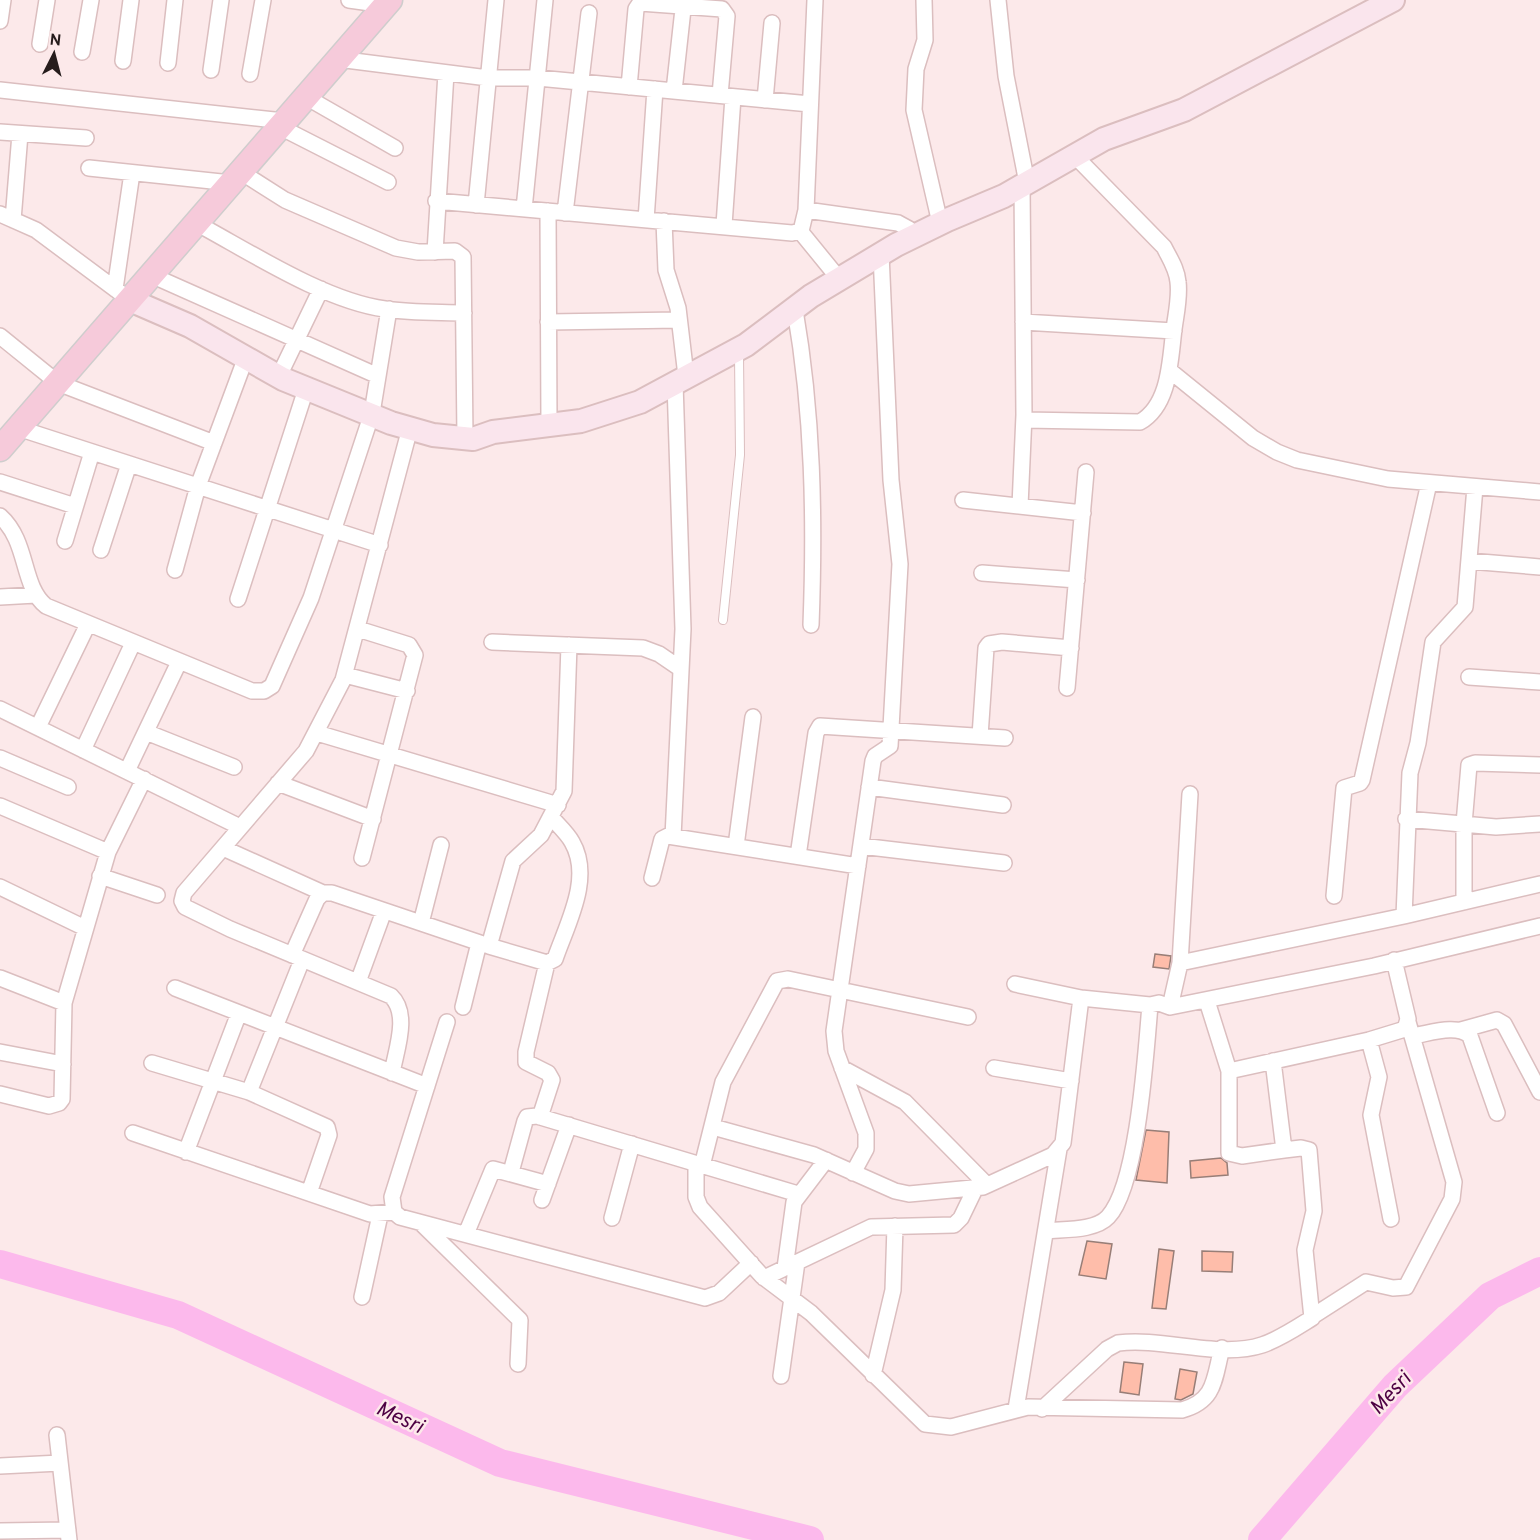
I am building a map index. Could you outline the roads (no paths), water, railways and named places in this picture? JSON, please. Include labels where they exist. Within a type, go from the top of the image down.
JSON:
[{"type":"main road","points":[[0,449],[58,382],[122,294],[151,275],[388,2]]},
{"type":"street","points":[[0,21],[3,0]]},
{"type":"street","points":[[40,44],[47,0]]},
{"type":"street","points":[[82,52],[91,0]]},
{"type":"street","points":[[123,61],[132,0]]},
{"type":"street","points":[[168,63],[175,0]]},
{"type":"street","points":[[211,70],[220,0]]},
{"type":"street","points":[[250,74],[263,0]]},
{"type":"street","points":[[349,0],[388,2]]},
{"type":"street","points":[[476,205],[496,0]]},
{"type":"street","points":[[524,209],[545,0]]},
{"type":"street","points":[[436,201],[724,225],[792,233],[800,231],[804,226],[806,210],[814,0]]},
{"type":"street","points":[[924,0],[925,40],[916,69],[914,110],[940,223]]},
{"type":"street","points":[[998,0],[1006,76],[1024,185],[1024,420],[1020,506]]},
{"type":"street","points":[[20,134],[7,217],[36,230],[122,294],[190,327],[279,376],[391,423],[433,435],[465,438],[580,421],[640,402],[739,349],[811,296],[881,254],[940,223],[1024,185],[1104,139],[1184,110],[1393,0]]},
{"type":"street","points":[[629,87],[637,6],[646,3],[684,3],[722,9],[727,12],[724,225]]},
{"type":"street","points":[[674,91],[684,3]]},
{"type":"street","points":[[566,213],[589,13]]},
{"type":"street","points":[[765,100],[772,24]]},
{"type":"street","points":[[338,59],[488,78],[538,78],[810,104]]},
{"type":"street","points":[[435,252],[436,201],[446,73]]},
{"type":"street","points":[[646,220],[655,89]]},
{"type":"street","points":[[0,90],[282,124],[388,182]]},
{"type":"street","points":[[306,97],[395,148]]},
{"type":"street","points":[[0,132],[86,138]]},
{"type":"street","points":[[1024,420],[1140,422],[1148,418],[1159,401],[1169,370],[1178,282],[1174,265],[1164,247],[1076,156]]},
{"type":"street","points":[[89,168],[132,173],[236,177],[396,248],[455,252],[463,257],[465,438]]},
{"type":"street","points":[[122,294],[132,173]]},
{"type":"street","points":[[806,210],[898,223],[909,229],[915,237]]},
{"type":"street","points":[[548,211],[549,424]]},
{"type":"street","points":[[664,221],[666,270],[675,294],[679,320],[681,380],[683,629],[673,837]]},
{"type":"street","points":[[196,223],[321,289],[389,309],[464,313]]},
{"type":"street","points":[[800,231],[840,279]]},
{"type":"street","points":[[854,1173],[867,1141],[834,1041],[873,761],[875,756],[889,748],[900,564],[891,480],[881,254]]},
{"type":"street","points":[[151,275],[378,376]]},
{"type":"street","points":[[279,376],[321,289]]},
{"type":"street","points":[[0,516],[14,532],[36,595],[46,606],[252,691],[264,691],[272,686],[311,598],[372,414],[389,309]]},
{"type":"street","points":[[795,310],[805,367],[811,432],[814,552],[811,625]]},
{"type":"street","points":[[548,322],[679,320]]},
{"type":"street","points":[[1023,322],[1174,331]]},
{"type":"street","points":[[0,336],[58,382],[214,443]]},
{"type":"street","points":[[175,570],[198,486],[246,357]]},
{"type":"street","points":[[1169,370],[1253,438],[1277,452],[1298,460],[1388,480],[1540,492]]},
{"type":"street","points":[[238,598],[306,389]]},
{"type":"street","points":[[18,428],[380,544]]},
{"type":"street","points":[[392,1073],[400,1008],[392,996],[230,929],[183,904],[184,893],[306,751],[345,675],[410,428]]},
{"type":"street","points":[[65,541],[92,452]]},
{"type":"street","points":[[101,550],[129,464]]},
{"type":"street","points":[[1067,688],[1086,472]]},
{"type":"street","points":[[0,482],[75,507]]},
{"type":"street","points":[[1334,896],[1344,788],[1360,783],[1362,780],[1428,483]]},
{"type":"street","points":[[1404,916],[1406,819],[1410,773],[1418,743],[1433,642],[1465,606],[1475,487]]},
{"type":"street","points":[[963,500],[1083,513]]},
{"type":"street","points":[[1469,561],[1540,567]]},
{"type":"street","points":[[982,573],[1077,580]]},
{"type":"street","points":[[0,597],[36,595]]},
{"type":"street","points":[[38,727],[88,624]]},
{"type":"street","points":[[358,629],[413,649],[415,655],[391,756],[362,858]]},
{"type":"street","points":[[492,642],[643,648],[659,654],[681,669]]},
{"type":"street","points":[[980,736],[986,648],[989,644],[1002,642],[1071,648]]},
{"type":"street","points":[[83,750],[134,643]]},
{"type":"street","points":[[463,1007],[513,861],[537,840],[564,791],[570,645]]},
{"type":"street","points":[[127,771],[178,662]]},
{"type":"street","points":[[345,675],[407,691]]},
{"type":"street","points":[[1469,677],[1540,681]]},
{"type":"street","points":[[0,709],[240,827]]},
{"type":"street","points":[[736,846],[753,717]]},
{"type":"street","points":[[798,856],[817,729],[825,725],[1005,738]]},
{"type":"street","points":[[146,732],[234,767]]},
{"type":"street","points":[[223,848],[323,893],[332,893],[548,963],[555,959],[580,880],[577,852],[554,811],[317,733]]},
{"type":"street","points":[[0,758],[68,787]]},
{"type":"street","points":[[1464,902],[1464,824],[1469,765],[1475,763],[1540,765],[1540,760]]},
{"type":"street","points":[[0,1094],[49,1106],[59,1103],[63,1095],[64,1003],[108,852],[144,779]]},
{"type":"street","points":[[278,783],[373,819]]},
{"type":"street","points":[[869,787],[1003,805]]},
{"type":"street","points":[[1170,1007],[1180,963],[1190,794]]},
{"type":"street","points":[[0,806],[108,852]]},
{"type":"street","points":[[1406,819],[1496,827],[1540,824]]},
{"type":"street","points":[[652,879],[662,839],[673,837],[858,866]]},
{"type":"street","points":[[421,923],[441,845]]},
{"type":"street","points":[[861,846],[1004,863]]},
{"type":"street","points":[[100,876],[157,895]]},
{"type":"street","points":[[1180,963],[1404,916],[1540,884]]},
{"type":"street","points":[[0,887],[85,928]]},
{"type":"street","points":[[249,1092],[275,1027],[317,899],[323,893]]},
{"type":"street","points":[[358,982],[384,911]]},
{"type":"street","points":[[1016,984],[1081,998],[1150,1005],[1159,1003],[1170,1007],[1207,1001],[1540,926]]},
{"type":"street","points":[[1042,1409],[1107,1349],[1118,1343],[1221,1348],[1260,1346],[1282,1337],[1366,1282],[1393,1288],[1406,1287],[1452,1199],[1454,1182],[1410,1029],[1394,960]]},
{"type":"street","points":[[540,1117],[552,1080],[548,1073],[526,1062],[525,1058],[548,963]]},
{"type":"street","points":[[0,978],[64,1003]]},
{"type":"street","points":[[968,1017],[788,979],[777,981],[772,986],[723,1083],[713,1127],[699,1165],[697,1202],[764,1278],[811,1314],[916,1418],[934,1427],[951,1427],[1016,1409],[1182,1410],[1195,1406],[1210,1391],[1221,1348]]},
{"type":"street","points":[[176,988],[427,1086]]},
{"type":"street","points":[[1016,1409],[1059,1149],[1065,1135],[1081,998]]},
{"type":"street","points":[[1207,1001],[1229,1071],[1229,1152],[1242,1156],[1301,1148],[1309,1150],[1314,1211],[1305,1250],[1308,1297],[1313,1316]]},
{"type":"street","points":[[1046,1231],[1101,1222],[1109,1215],[1124,1184],[1141,1105],[1150,1005]]},
{"type":"street","points":[[186,1152],[239,1013]]},
{"type":"street","points":[[1229,1071],[1399,1033],[1405,1029],[1461,1030],[1497,1020],[1504,1024],[1540,1092]]},
{"type":"street","points":[[362,1297],[447,1022]]},
{"type":"street","points":[[1461,1030],[1470,1036],[1497,1113]]},
{"type":"street","points":[[1369,1040],[1379,1077],[1371,1115],[1390,1219]]},
{"type":"street","points":[[0,1052],[63,1064]]},
{"type":"street","points":[[1273,1061],[1284,1150]]},
{"type":"street","points":[[152,1063],[249,1092],[327,1127],[329,1136],[309,1193]]},
{"type":"street","points":[[842,1068],[904,1102],[981,1187]]},
{"type":"street","points":[[994,1068],[1071,1081]]},
{"type":"street","points":[[511,1172],[525,1121],[531,1116],[798,1194]]},
{"type":"street","points":[[542,1200],[568,1125]]},
{"type":"street","points":[[713,1127],[826,1161],[902,1193],[981,1187],[1053,1155],[1059,1149]]},
{"type":"street","points":[[133,1133],[309,1193],[705,1298],[719,1293],[751,1263]]},
{"type":"street","points":[[612,1218],[632,1144]]},
{"type":"street","points":[[781,1376],[794,1300],[791,1265],[792,1209],[798,1194],[826,1161]]},
{"type":"street","points":[[466,1234],[490,1172],[498,1169],[548,1184]]},
{"type":"street","points":[[764,1278],[871,1227],[954,1225],[981,1187]]},
{"type":"street","points":[[420,1222],[520,1320],[518,1364]]},
{"type":"street","points":[[873,1376],[893,1290],[895,1226]]},
{"type":"street","points":[[0,1532],[69,1535],[57,1435]]},
{"type":"street","points":[[0,1466],[60,1463]]},
{"type":"lane","points":[[723,620],[740,455],[739,349]]},
{"type":"waterway","name":"Mesri","points":[[0,1264],[178,1315],[500,1463],[810,1540]]},
{"type":"waterway","name":"Mesri","points":[[1262,1540],[1395,1386],[1490,1296],[1540,1271]]}]
